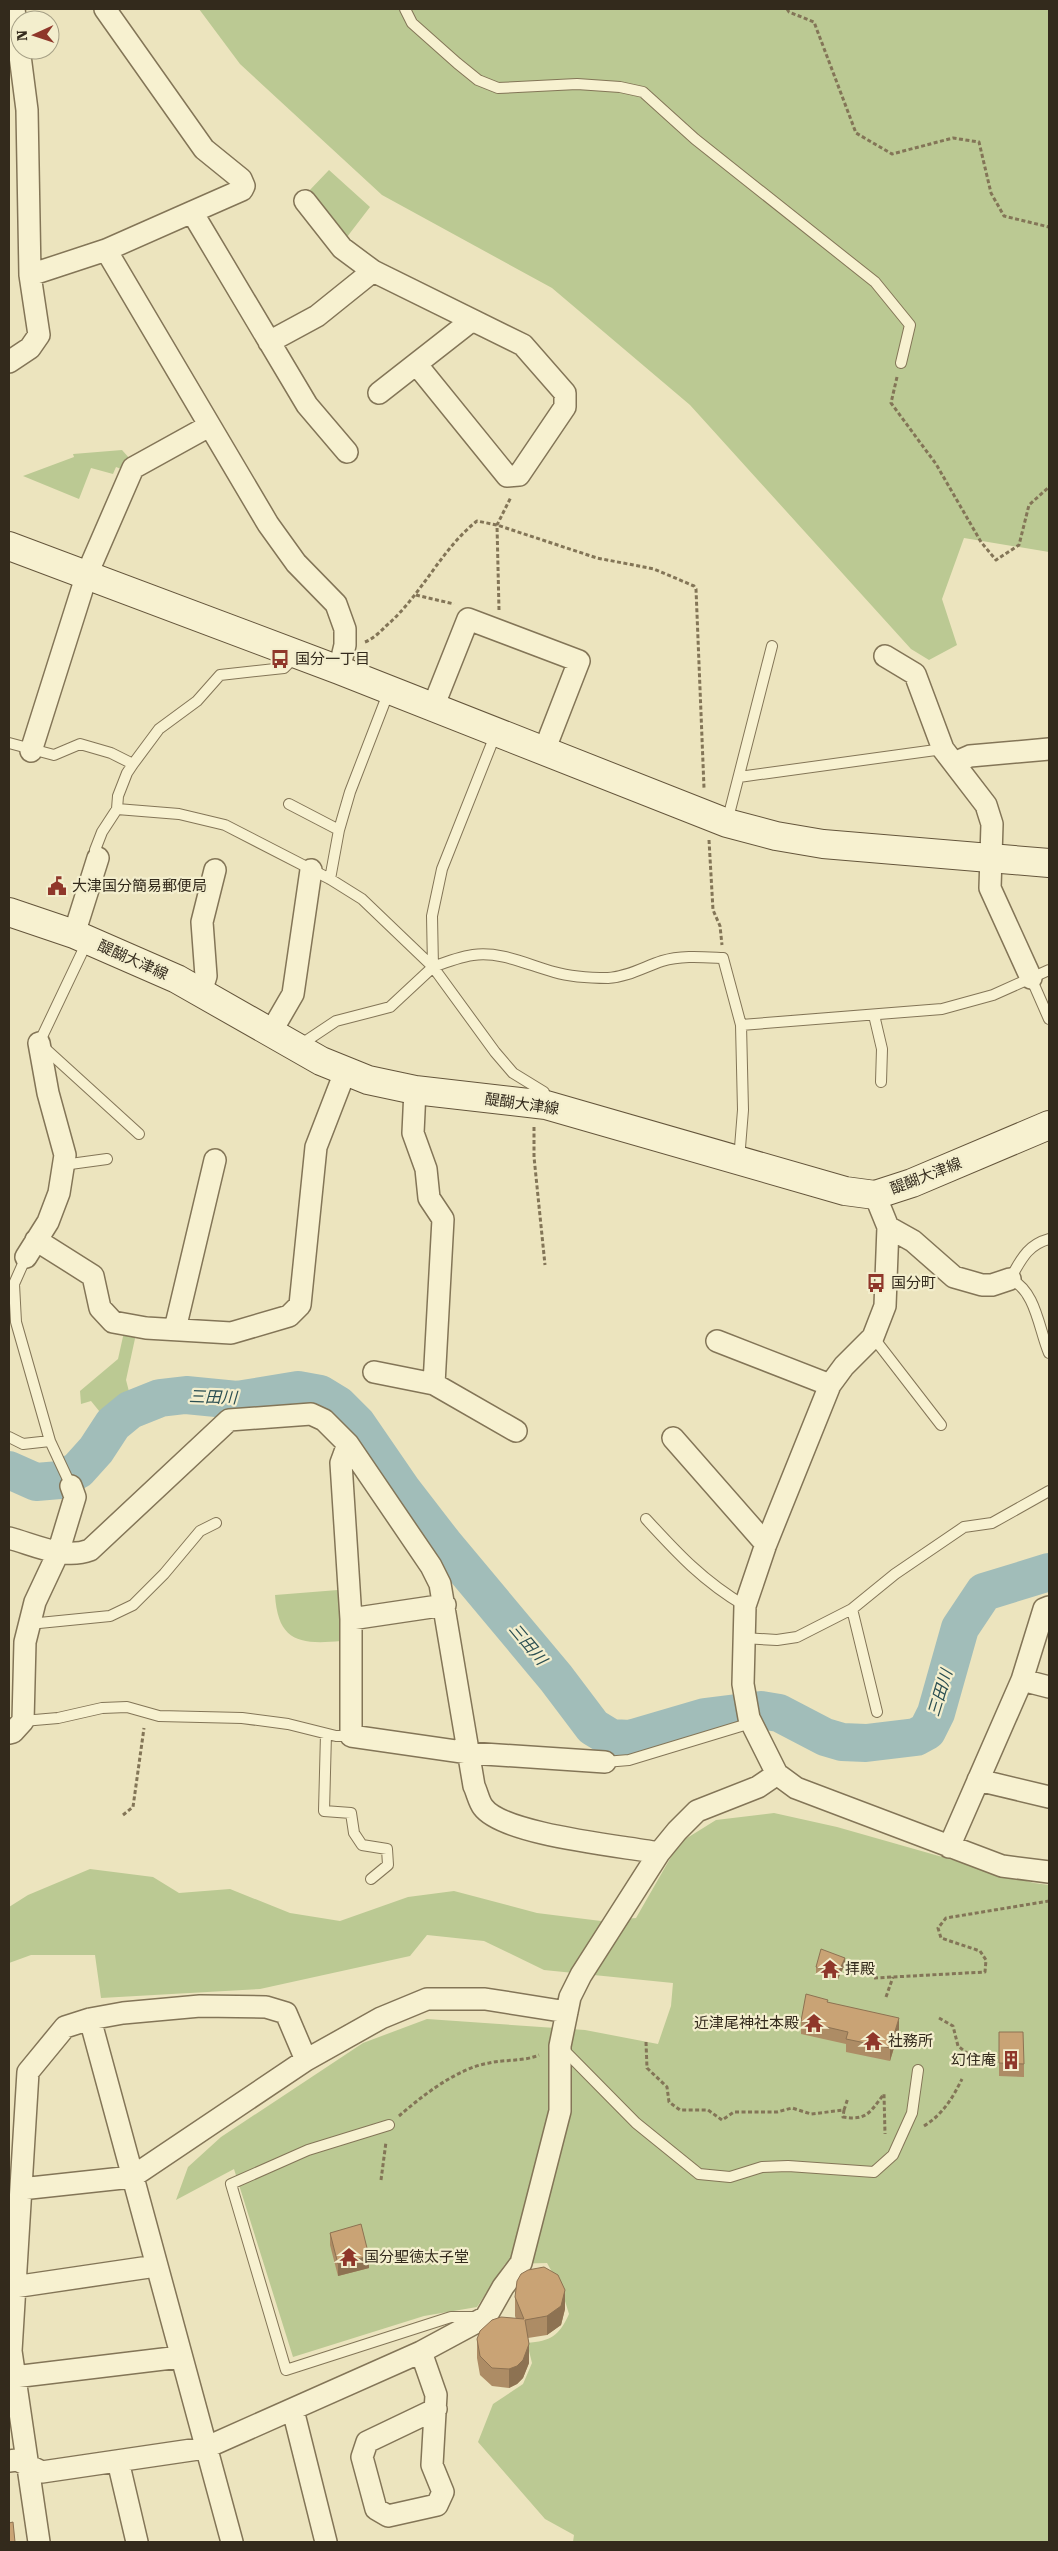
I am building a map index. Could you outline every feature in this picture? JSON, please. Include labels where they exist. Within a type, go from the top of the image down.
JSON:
[{"type":"main road","points":[[9,546],[297,655],[342,658],[389,690],[715,818],[776,836],[823,844],[1049,863]]},
{"type":"main road","name":"醍醐大津線","points":[[9,912],[81,937],[201,992],[321,1061],[345,1072],[388,1086],[540,1104],[582,1114],[845,1191],[875,1195],[912,1183],[1049,1125]]},
{"type":"street","points":[[9,362],[30,348],[39,335],[30,275],[27,110],[14,9]]},
{"type":"street","points":[[30,275],[106,250],[242,190],[244,186],[241,179],[204,149],[105,9]]},
{"type":"street","points":[[305,201],[342,248],[373,271],[523,345],[565,393],[565,407],[520,475],[507,476],[417,365]]},
{"type":"street","points":[[192,212],[307,405],[347,452]]},
{"type":"street","points":[[106,250],[268,524],[296,563],[336,604],[345,629],[342,658]]},
{"type":"street","points":[[270,342],[317,316],[373,271]]},
{"type":"street","points":[[379,393],[471,321]]},
{"type":"street","points":[[31,751],[87,574],[133,468],[209,426]]},
{"type":"street","points":[[433,707],[468,619],[579,661],[544,751]]},
{"type":"street","points":[[886,656],[915,674],[949,756],[986,805],[992,824],[990,888],[1040,974]]},
{"type":"street","points":[[949,756],[1049,749]]},
{"type":"street","points":[[81,937],[98,858]]},
{"type":"street","points":[[201,992],[206,976],[202,922],[214,870]]},
{"type":"street","points":[[271,1032],[293,994],[311,870]]},
{"type":"street","points":[[39,1043],[48,1093],[65,1155],[59,1193],[48,1222],[31,1249],[93,1276],[100,1308],[113,1322],[175,1330],[231,1333],[289,1316],[300,1305],[316,1147],[345,1072]]},
{"type":"street","points":[[415,1090],[414,1133],[426,1169],[429,1198],[443,1218],[434,1384]]},
{"type":"street","points":[[175,1330],[215,1160]]},
{"type":"street","points":[[875,1195],[888,1227],[885,1306],[873,1337],[844,1366],[830,1385],[766,1544],[745,1606],[743,1638],[748,1714],[777,1774],[796,1788],[1002,1866],[1049,1872]]},
{"type":"street","points":[[888,1227],[913,1242],[954,1277],[992,1286],[1010,1279]]},
{"type":"street","points":[[717,1341],[830,1385]]},
{"type":"street","points":[[374,1372],[434,1384],[516,1432]]},
{"type":"street","points":[[9,1538],[58,1553],[78,1554],[90,1550],[229,1420],[311,1414],[324,1420],[348,1444],[431,1566],[440,1584],[446,1605],[474,1786],[483,1808],[501,1821],[524,1829],[660,1853]]},
{"type":"street","points":[[674,1438],[766,1544]]},
{"type":"street","points":[[348,1444],[341,1463],[351,1619],[352,1736],[469,1753],[606,1762]]},
{"type":"street","points":[[16,1727],[25,1642],[29,1624],[35,1602],[58,1553],[75,1497],[67,1478]]},
{"type":"street","points":[[351,1619],[446,1605]]},
{"type":"street","points":[[949,1847],[1022,1680],[1044,1609],[1049,1607]]},
{"type":"street","points":[[1022,1680],[1049,1687]]},
{"type":"street","points":[[18,2463],[42,2472],[205,2448],[421,2352],[486,2317],[503,2287],[521,2263],[560,2111],[560,2046],[570,1997],[581,1975],[660,1853],[696,1811],[758,1787],[777,1774]]},
{"type":"street","points":[[978,1780],[1049,1797]]},
{"type":"street","points":[[21,2189],[132,2178],[306,2060],[381,2018],[427,1999],[485,1999],[567,2012]]},
{"type":"street","points":[[39,2542],[18,2463],[11,2351],[28,2072],[65,2027],[90,2019],[123,2013],[200,2006],[266,2007],[286,2013],[306,2060]]},
{"type":"street","points":[[90,2019],[232,2542]]},
{"type":"street","points":[[14,2287],[156,2266]]},
{"type":"street","points":[[421,2352],[436,2395],[436,2409],[432,2466],[443,2492],[437,2504],[388,2516],[376,2510],[362,2457],[367,2442],[436,2409]]},
{"type":"street","points":[[14,2377],[180,2356]]},
{"type":"street","points":[[293,2410],[326,2542]]},
{"type":"street","points":[[118,2461],[137,2542]]},
{"type":"lane","points":[[405,9],[412,23],[456,63],[478,80],[498,88],[577,84],[620,87],[643,92],[695,139],[874,282],[910,325],[901,363]]},
{"type":"lane","points":[[715,818],[739,777],[772,646]]},
{"type":"lane","points":[[98,858],[95,850],[102,832],[117,810],[118,796],[126,773],[159,729],[197,701],[220,675],[284,668],[297,655]]},
{"type":"lane","points":[[330,879],[339,830],[350,792],[389,690]]},
{"type":"lane","points":[[433,967],[432,916],[442,869],[496,732]]},
{"type":"lane","points":[[9,743],[31,751],[54,755],[80,744],[111,753],[133,764]]},
{"type":"lane","points":[[739,777],[949,756]]},
{"type":"lane","points":[[289,804],[339,830]]},
{"type":"lane","points":[[117,810],[178,814],[225,825],[330,879],[362,899],[433,967],[495,1052],[513,1073],[544,1092],[540,1104]]},
{"type":"lane","points":[[81,937],[39,1043],[138,1134]]},
{"type":"lane","points":[[297,1047],[336,1021],[390,1007],[433,967],[474,955],[529,962],[554,972],[576,977],[608,978],[629,974],[664,960],[688,956],[723,958],[741,1025],[743,1110],[739,1161]]},
{"type":"lane","points":[[741,1025],[942,1009],[993,995],[1040,974],[1049,1019]]},
{"type":"lane","points":[[874,1015],[882,1049],[881,1082]]},
{"type":"lane","points":[[63,1165],[107,1159]]},
{"type":"lane","points":[[1049,1239],[1034,1244],[1026,1251],[1010,1279],[1023,1289],[1034,1306],[1049,1353]]},
{"type":"lane","points":[[31,1249],[11,1283],[16,1322],[50,1441],[67,1478]]},
{"type":"lane","points":[[873,1337],[941,1425]]},
{"type":"lane","points":[[9,1437],[23,1444],[50,1441]]},
{"type":"lane","points":[[743,1638],[777,1640],[797,1637],[852,1609],[895,1574],[964,1527],[992,1523],[1049,1491]]},
{"type":"lane","points":[[646,1519],[689,1567],[745,1606]]},
{"type":"lane","points":[[29,1624],[110,1616],[133,1605],[164,1574],[200,1531],[216,1523]]},
{"type":"lane","points":[[852,1609],[877,1712]]},
{"type":"lane","points":[[16,1727],[102,1708],[127,1707],[159,1716],[242,1718],[288,1724],[326,1734],[352,1736]]},
{"type":"lane","points":[[606,1762],[629,1760],[748,1714]]},
{"type":"lane","points":[[326,1734],[324,1811],[351,1813],[354,1833],[362,1845],[387,1849],[388,1865],[371,1879]]},
{"type":"lane","points":[[560,2046],[636,2123],[699,2174],[730,2177],[762,2167],[788,2166],[874,2172],[893,2155],[912,2113],[918,2070]]},
{"type":"lane","points":[[389,2125],[308,2150],[232,2184],[286,2370],[451,2317],[486,2317]]},
{"type":"path","points":[[787,9],[789,12],[814,22],[856,133],[892,154],[953,138],[979,142],[991,193],[1004,216],[1049,227]]},
{"type":"path","points":[[901,363],[891,403],[936,464],[981,542],[996,560],[1019,545],[1029,505],[1049,487]]},
{"type":"path","points":[[495,630],[499,616],[497,525],[513,494],[513,476]]},
{"type":"path","points":[[342,658],[370,640],[391,622],[416,595],[462,533],[478,521],[497,525],[597,558],[654,569],[694,586],[696,589],[715,818],[709,842],[713,910],[720,926],[723,958]]},
{"type":"path","points":[[416,595],[464,607],[468,619]]},
{"type":"path","points":[[540,1104],[534,1157],[545,1265]]},
{"type":"path","points":[[123,1815],[133,1807],[146,1712]]},
{"type":"path","points":[[874,1978],[985,1972],[986,1960],[980,1951],[941,1938],[938,1928],[946,1918],[1049,1901]]},
{"type":"path","points":[[886,1997],[893,1978]]},
{"type":"path","points":[[939,2018],[953,2026],[958,2046],[967,2054]]},
{"type":"path","points":[[646,2042],[647,2068],[666,2086],[669,2102],[680,2110],[708,2110],[722,2120],[734,2112],[777,2112],[792,2108],[812,2114],[844,2110]]},
{"type":"path","points":[[381,2180],[389,2125],[421,2097],[454,2077],[488,2063],[527,2060],[560,2046]]},
{"type":"path","points":[[902,2134],[911,2134],[938,2117],[952,2099],[962,2079]]},
{"type":"path","points":[[848,2098],[843,2117],[858,2119],[869,2114],[884,2094],[885,2139],[893,2155]]},
{"type":"green space","points":[[199,9],[1049,9],[1049,552],[964,538],[942,599],[957,645],[929,660],[911,649],[690,405],[552,288],[382,195],[240,64]]},
{"type":"green space","points":[[329,170],[370,207],[347,237],[307,193]]},
{"type":"green space","points":[[122,450],[130,459],[124,470],[116,467],[113,474],[91,468],[79,499],[23,476],[74,457],[73,454]]},
{"type":"green space","points":[[124,1332],[136,1334],[126,1380],[132,1403],[104,1417],[91,1401],[81,1404],[80,1391],[118,1359]]},
{"type":"green space","points":[[338,1590],[341,1641],[313,1642],[302,1640],[293,1637],[286,1631],[277,1610],[275,1595]]},
{"type":"green space","points":[[774,1813],[837,1827],[1034,1883],[1049,1885],[1049,2542],[573,2542],[574,2535],[545,2519],[478,2442],[493,2404],[523,2384],[532,2363],[527,2343],[542,2341],[553,2336],[562,2328],[569,2314],[561,2288],[547,2263],[505,2264],[477,2307],[424,2316],[293,2357],[234,2169],[176,2200],[188,2167],[221,2137],[363,2043],[427,2019],[585,2030],[658,2044],[671,2006],[673,1983],[544,1970],[484,1941],[427,1935],[410,1956],[260,1989],[101,1998],[95,1955],[31,1955],[9,1963],[9,1907],[28,1895],[90,1869],[153,1877],[179,1893],[230,1889],[290,1913],[340,1921],[408,1897],[454,1891],[537,1913],[601,1921],[636,1918],[679,1843],[716,1820]]},
{"type":"building","name":"拝殿","points":[[821,1949],[845,1958],[838,1973],[816,1967]]},
{"type":"building","points":[[806,1994],[828,2000],[827,2002],[899,2018],[890,2048],[846,2039],[848,2032],[801,2021]]},
{"type":"building","points":[[999,2032],[1023,2032],[1024,2064],[999,2063]]},
{"type":"building","points":[[361,2224],[369,2256],[338,2264],[330,2233]]},
{"type":"building","points":[[544,2267],[558,2275],[565,2290],[561,2306],[547,2316],[525,2320],[529,2344],[523,2360],[517,2366],[509,2369],[492,2368],[480,2356],[477,2339],[480,2331],[492,2320],[501,2317],[524,2319],[515,2297],[517,2281],[521,2274],[528,2270]]},
{"type":"building","points":[[13,2522],[15,2542],[9,2542],[9,2523]]},
{"type":"waterway","name":"三田川","points":[[9,1470],[36,1482],[60,1480],[78,1470],[96,1450],[113,1424],[130,1410],[160,1398],[186,1395],[237,1400],[298,1390],[320,1394],[338,1405],[357,1424],[403,1491],[444,1544],[556,1678],[593,1727],[611,1738],[630,1739],[705,1717],[761,1710],[779,1713],[825,1737],[842,1742],[866,1743],[916,1737],[927,1731],[936,1713],[960,1628],[984,1592],[1049,1572]]},
{"type":"place","name":"国分一丁目","points":[[280,659]]},
{"type":"place","name":"大津国分簡易郵便局","points":[[57,886]]},
{"type":"place","name":"国分町","points":[[876,1283]]},
{"type":"place","name":"拝殿","points":[[830,1969]]},
{"type":"place","name":"近津尾神社本殿","points":[[814,2023]]},
{"type":"place","name":"社務所","points":[[873,2041]]},
{"type":"place","name":"幻住庵","points":[[1011,2060]]},
{"type":"place","name":"国分聖徳太子堂","points":[[349,2257]]}]
